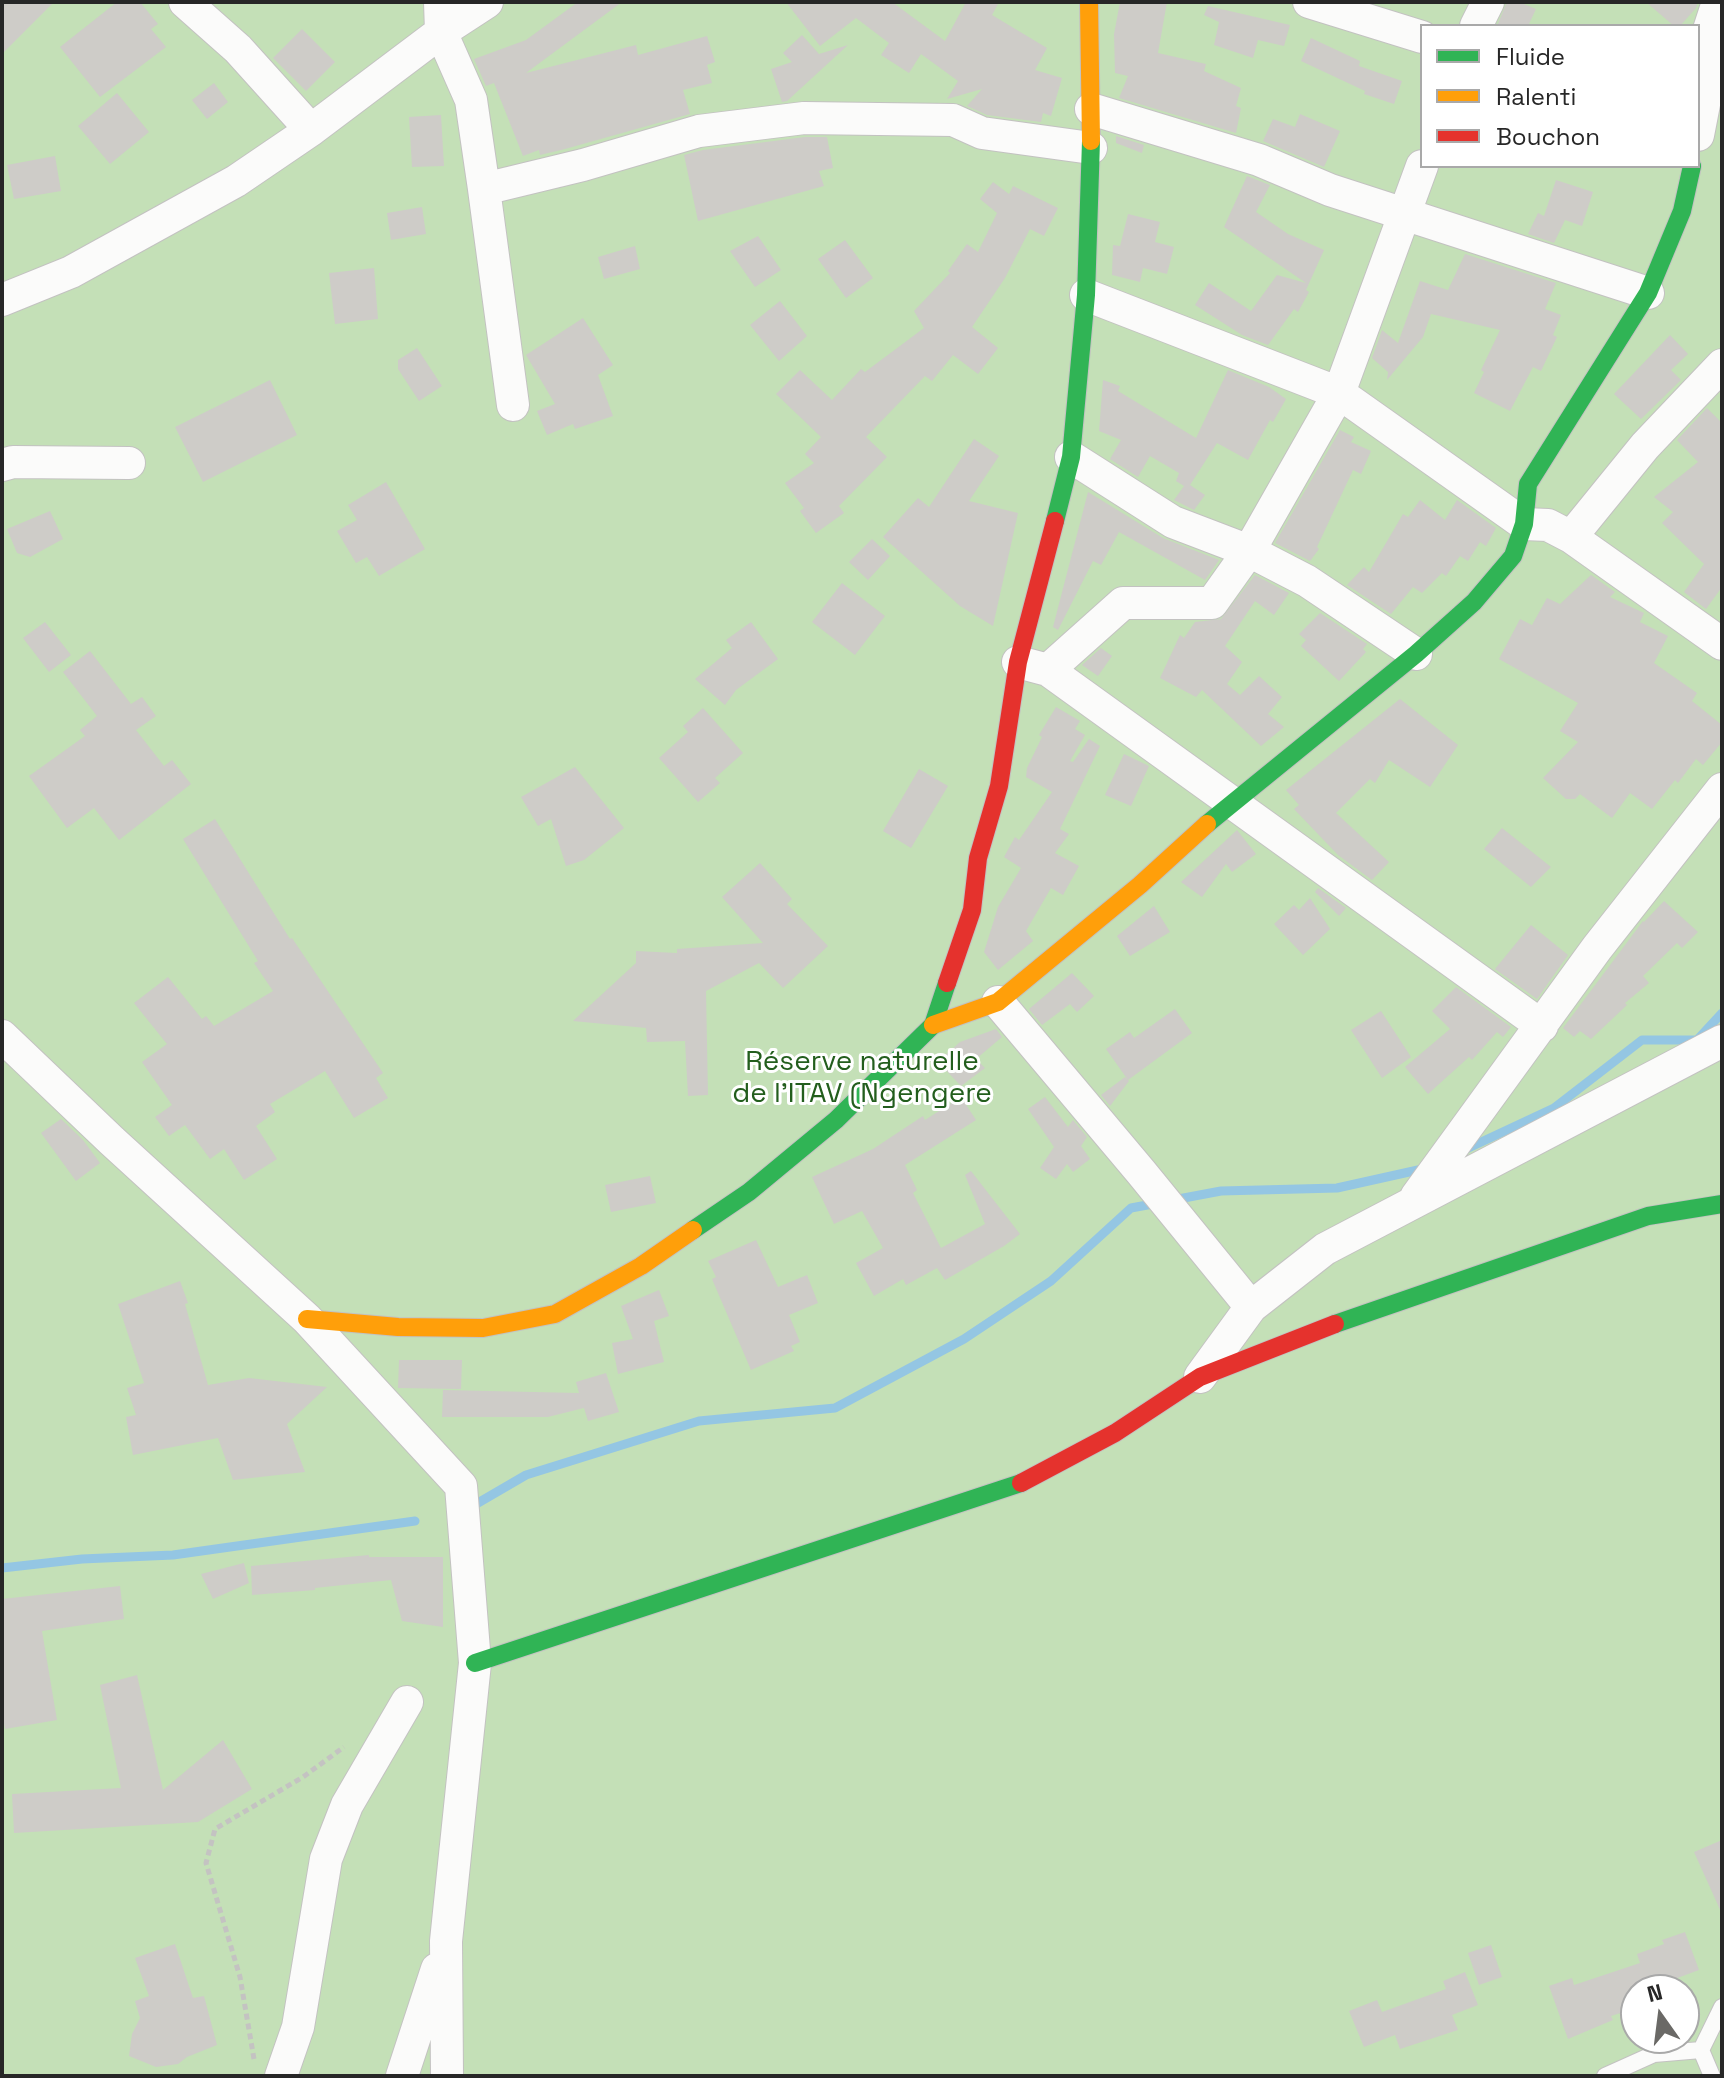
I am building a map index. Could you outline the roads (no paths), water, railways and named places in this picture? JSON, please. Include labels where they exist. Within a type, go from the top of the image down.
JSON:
[{"type":"street","points":[[185,2],[238,49],[311,130]]},
{"type":"street","points":[[2,300],[71,272],[236,181],[311,130],[440,17],[487,2]]},
{"type":"street","points":[[933,1025],[972,910],[978,858],[1033,666],[1071,457],[1086,295],[1091,148],[1089,2]]},
{"type":"street","points":[[1309,2],[1420,36]]},
{"type":"street","points":[[1477,24],[1488,2]]},
{"type":"street","points":[[1700,129],[1708,104],[1707,36],[1718,2]]},
{"type":"street","points":[[440,17],[471,100],[513,405]]},
{"type":"street","points":[[1091,109],[1259,160],[1330,190],[1648,293]]},
{"type":"street","points":[[484,189],[583,165],[699,131],[804,118],[953,120],[982,133],[1091,148]]},
{"type":"street","points":[[1033,666],[1123,603],[1212,603],[1249,551],[1339,393],[1421,168]]},
{"type":"street","points":[[307,1319],[398,1327],[483,1328],[555,1314],[641,1266],[749,1192],[836,1120],[933,1025],[998,1002],[1140,885],[1231,802],[1416,654],[1474,602],[1513,556],[1524,524],[1528,484],[1648,293],[1682,211],[1692,168]]},
{"type":"street","points":[[1086,295],[1339,393],[1524,524],[1548,525],[1571,537],[1722,644]]},
{"type":"street","points":[[1571,537],[1645,446],[1722,365]]},
{"type":"street","points":[[1071,457],[1173,522],[1249,551],[1307,581],[1416,654]]},
{"type":"street","points":[[2,465],[13,462],[129,463]]},
{"type":"street","points":[[1033,666],[1231,802],[1542,1026]]},
{"type":"street","points":[[1412,1202],[1597,948],[1722,789]]},
{"type":"street","points":[[998,1002],[1251,1307]]},
{"type":"street","points":[[2,1036],[307,1319],[461,1486],[475,1663],[446,1941],[447,2076]]},
{"type":"street","points":[[1200,1377],[1251,1307],[1325,1249],[1722,1041]]},
{"type":"street","points":[[475,1663],[1022,1483],[1115,1433],[1200,1377],[1369,1311],[1648,1216],[1722,1204]]},
{"type":"street","points":[[268,2069],[298,2027],[326,1859],[347,1805],[407,1702]]},
{"type":"street","points":[[402,2076],[446,1941]]},
{"type":"lane","points":[[1712,2076],[1701,2050],[1722,2007]]},
{"type":"lane","points":[[1605,2076],[1654,2054],[1701,2050]]},
{"type":"waterway","points":[[1462,1151],[1554,1108],[1642,1040],[1697,1040],[1722,1013]]},
{"type":"waterway","points":[[1173,1200],[1221,1191],[1337,1188],[1427,1168]]},
{"type":"waterway","points":[[471,1507],[526,1475],[699,1421],[835,1408],[964,1339],[1051,1281],[1131,1208],[1158,1203]]},
{"type":"waterway","points":[[2,1568],[82,1559],[173,1555],[415,1521]]},
{"type":"park label","name":"Réserve naturelle de l'ITAV (Ngengere","points":[[862,1078]]}]
